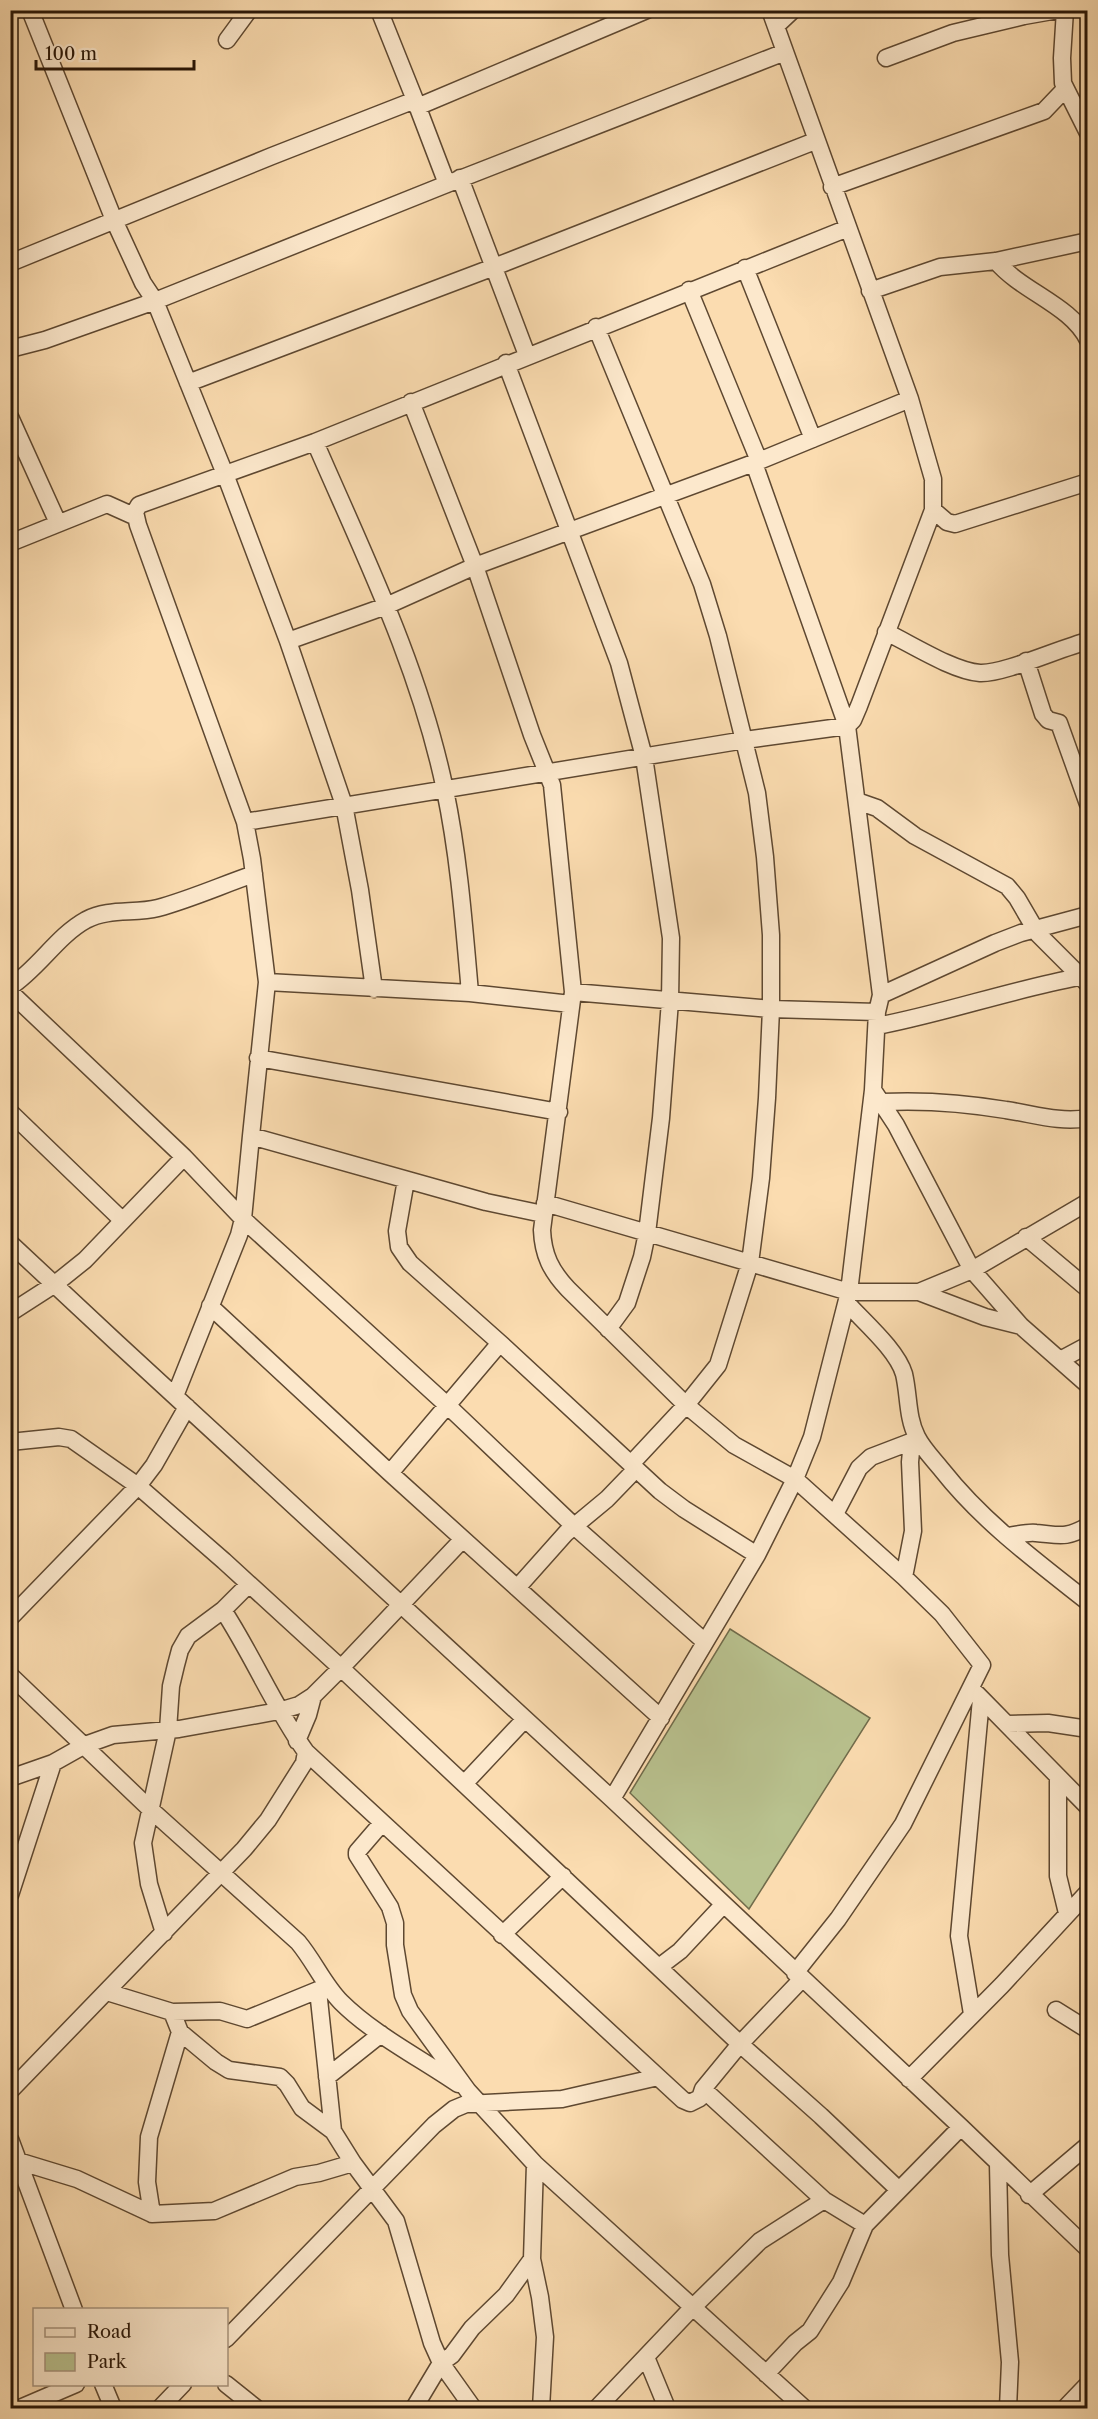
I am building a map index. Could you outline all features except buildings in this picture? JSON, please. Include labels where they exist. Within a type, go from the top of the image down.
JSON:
[{"type":"street","points":[[30,10],[114,220],[143,283],[155,301],[225,474],[288,641],[344,805],[360,890],[374,989]]},
{"type":"street","points":[[227,40],[249,10]]},
{"type":"street","points":[[380,10],[416,104],[494,267],[527,355]]},
{"type":"street","points":[[10,263],[114,220],[416,104],[647,10]]},
{"type":"street","points":[[245,822],[745,740],[847,726],[854,720],[933,510],[934,494],[930,465],[910,399],[815,141],[773,18],[793,10]]},
{"type":"street","points":[[886,58],[953,33],[1058,10]]},
{"type":"street","points":[[1065,10],[1062,58],[1065,89],[1088,133]]},
{"type":"street","points":[[10,349],[45,340],[155,301],[785,52]]},
{"type":"street","points":[[832,187],[1044,111],[1065,89]]},
{"type":"street","points":[[188,383],[494,267],[815,141]]},
{"type":"street","points":[[10,1618],[138,1486],[154,1465],[181,1401],[210,1306],[234,1252],[243,1219],[267,982],[254,874],[245,822],[136,517],[135,512],[139,505],[315,441],[688,290],[848,228]]},
{"type":"street","points":[[870,291],[940,267],[996,261],[1088,241]]},
{"type":"street","points":[[996,261],[1010,277],[1072,318],[1082,328],[1088,340]]},
{"type":"street","points":[[745,268],[813,439]]},
{"type":"street","points":[[612,1799],[757,1555],[795,1479],[812,1437],[848,1298],[877,1096],[877,1019],[881,995],[847,726],[756,462],[688,290]]},
{"type":"street","points":[[517,1588],[574,1526],[607,1499],[718,1365],[750,1263],[761,1178],[771,1009],[771,935],[757,793],[724,655],[702,584],[596,327]]},
{"type":"street","points":[[507,363],[619,663],[644,757],[671,938],[670,1001],[661,1118],[647,1233],[627,1303],[608,1329]]},
{"type":"street","points":[[288,641],[386,606],[475,566],[666,497],[910,399]]},
{"type":"street","points":[[411,402],[475,566],[532,735],[549,772],[552,785],[562,867],[572,998],[559,1112],[544,1209],[543,1244],[546,1259],[555,1275],[686,1405],[734,1445],[795,1479],[835,1514],[942,1614],[982,1665],[976,1693],[959,1936],[972,2014]]},
{"type":"street","points":[[10,417],[58,523]]},
{"type":"street","points":[[315,441],[386,606],[413,677],[445,789],[461,891],[470,993]]},
{"type":"street","points":[[933,510],[948,522],[955,524],[1088,482]]},
{"type":"street","points":[[10,543],[107,504],[136,517]]},
{"type":"street","points":[[886,632],[962,670],[982,673],[1088,641]]},
{"type":"street","points":[[1026,661],[1043,714],[1048,720],[1059,723],[1088,804]]},
{"type":"street","points":[[857,801],[877,808],[915,836],[1002,883],[1017,898],[1038,934],[1083,980]]},
{"type":"street","points":[[10,987],[25,976],[73,928],[86,920],[101,914],[158,908],[254,874]]},
{"type":"street","points":[[881,995],[995,943],[1088,915]]},
{"type":"street","points":[[267,982],[374,989],[670,1001],[877,1019],[923,1017],[1034,986],[1083,980]]},
{"type":"street","points":[[10,992],[184,1157],[243,1219],[448,1406],[574,1526],[705,1642]]},
{"type":"street","points":[[258,1058],[559,1112]]},
{"type":"street","points":[[877,1096],[976,1106],[1058,1120],[1088,1118]]},
{"type":"street","points":[[877,1096],[896,1125],[972,1270],[1021,1326],[1088,1385]]},
{"type":"street","points":[[10,1112],[122,1220]]},
{"type":"street","points":[[251,1136],[486,1202],[544,1209],[647,1233],[750,1263],[848,1298],[919,1292],[972,1270],[1088,1202]]},
{"type":"street","points":[[10,1313],[55,1284],[85,1260],[184,1157]]},
{"type":"street","points":[[406,1180],[397,1232],[399,1247],[410,1263],[673,1501],[757,1555]]},
{"type":"street","points":[[1026,1237],[1088,1289]]},
{"type":"street","points":[[10,1243],[612,1799],[1088,2249]]},
{"type":"street","points":[[919,1292],[985,1317],[1021,1326]]},
{"type":"street","points":[[848,1298],[899,1365],[903,1374],[915,1440],[910,1462],[914,1523],[904,1577]]},
{"type":"street","points":[[210,1306],[390,1473],[661,1718]]},
{"type":"street","points":[[390,1473],[500,1343]]},
{"type":"street","points":[[1060,1360],[1088,1345]]},
{"type":"street","points":[[10,1442],[59,1437],[71,1439],[138,1486],[342,1668],[740,2044],[899,2190]]},
{"type":"street","points":[[835,1514],[859,1468],[871,1458],[915,1440]]},
{"type":"street","points":[[915,1440],[963,1497],[1006,1536],[1088,1602]]},
{"type":"street","points":[[1006,1536],[1034,1533],[1059,1537],[1070,1536],[1088,1526]]},
{"type":"street","points":[[10,1778],[53,1763],[85,1745],[122,1733],[168,1730],[279,1711],[299,1705],[313,1696],[342,1668],[463,1539]]},
{"type":"street","points":[[164,1933],[157,1915],[145,1863],[143,1843],[168,1730],[171,1686],[184,1642],[188,1636],[223,1610],[249,1584]]},
{"type":"street","points":[[223,1610],[241,1638],[279,1711],[302,1746],[502,1935],[683,2100],[690,2103],[700,2098],[704,2089],[740,2044],[798,1976],[838,1919],[903,1824],[976,1693]]},
{"type":"street","points":[[10,1675],[150,1809],[298,1942],[311,1958],[324,1989],[327,2077],[333,2131]]},
{"type":"street","points":[[976,1693],[1088,1807]]},
{"type":"street","points":[[10,2091],[222,1874],[268,1820],[301,1767],[302,1746],[313,1696]]},
{"type":"street","points":[[464,1784],[525,1719]]},
{"type":"street","points":[[1008,1724],[1048,1723],[1088,1729]]},
{"type":"street","points":[[10,1895],[53,1763]]},
{"type":"street","points":[[1058,1778],[1058,1876],[1067,1913]]},
{"type":"street","points":[[382,1823],[357,1852],[357,1855],[390,1907],[395,1923],[395,1945],[403,1995],[410,2011],[473,2096],[535,2164],[804,2409]]},
{"type":"street","points":[[502,1935],[563,1876]]},
{"type":"street","points":[[909,2079],[1088,1892]]},
{"type":"street","points":[[659,1967],[680,1951],[723,1905]]},
{"type":"street","points":[[107,1992],[172,2012],[220,2011],[247,2019],[324,1989]]},
{"type":"street","points":[[324,1989],[381,2034],[473,2096],[535,2102],[658,2077]]},
{"type":"street","points":[[1056,2010],[1088,2030]]},
{"type":"street","points":[[172,2012],[180,2032],[226,2069],[280,2077],[302,2108],[333,2131],[353,2163],[396,2221],[432,2343],[441,2363],[473,2409]]},
{"type":"street","points":[[152,2214],[147,2182],[149,2137],[180,2032]]},
{"type":"street","points":[[327,2077],[381,2034]]},
{"type":"street","points":[[704,2089],[824,2200],[865,2225]]},
{"type":"street","points":[[228,2337],[434,2125],[473,2096]]},
{"type":"street","points":[[766,2374],[795,2343],[810,2331],[841,2282],[865,2225],[961,2127]]},
{"type":"street","points":[[10,2139],[73,2308]]},
{"type":"street","points":[[1029,2195],[1088,2145]]},
{"type":"street","points":[[18,2161],[77,2179],[152,2214],[214,2211],[295,2177],[353,2163]]},
{"type":"street","points":[[535,2164],[532,2259],[545,2337],[541,2409]]},
{"type":"street","points":[[998,2164],[1000,2255],[1010,2362],[1008,2409]]},
{"type":"street","points":[[597,2409],[692,2308],[760,2241],[824,2200]]},
{"type":"street","points":[[414,2409],[441,2363],[452,2355],[472,2328],[506,2295],[532,2259]]},
{"type":"street","points":[[645,2357],[667,2409]]},
{"type":"street","points":[[1065,2409],[1088,2384]]},
{"type":"street","points":[[20,2409],[74,2386]]},
{"type":"street","points":[[103,2386],[113,2409]]},
{"type":"street","points":[[160,2409],[182,2386]]},
{"type":"street","points":[[228,2386],[256,2409]]},
{"type":"green space","points":[[730,1629],[870,1718],[749,1909],[630,1793]]}]
